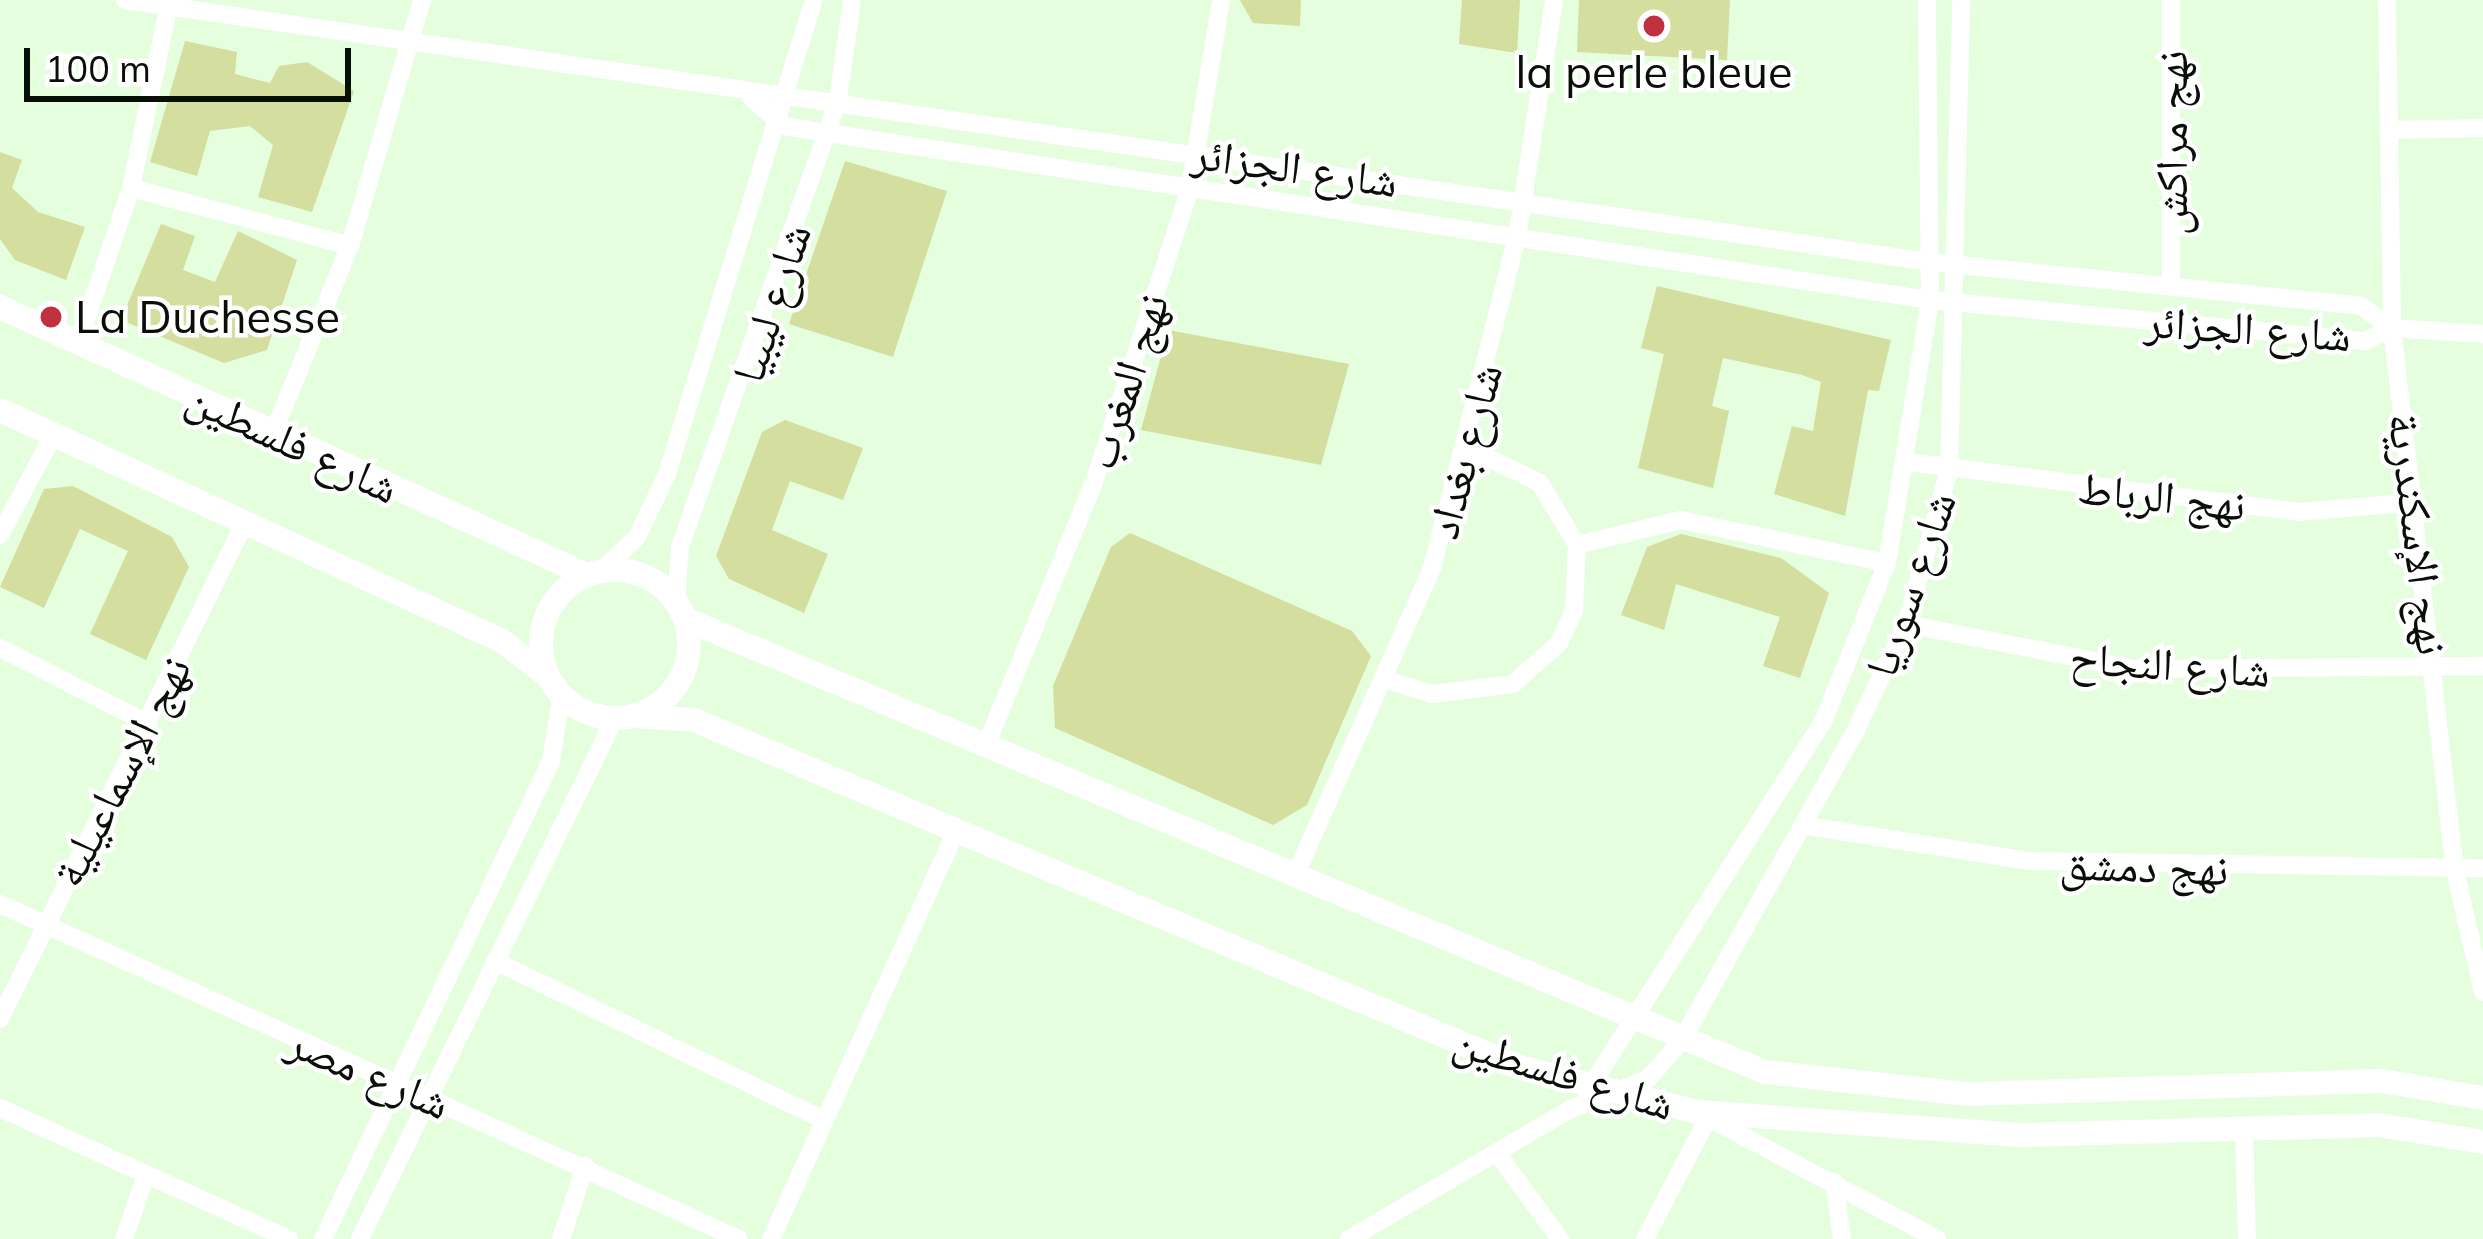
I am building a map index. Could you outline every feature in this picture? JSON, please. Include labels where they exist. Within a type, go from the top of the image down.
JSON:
[{"type":"street","name":"شارع الجزائر","points":[[125,0],[170,3],[752,99],[792,92],[1930,262],[2361,306],[2392,328],[2365,341],[1930,300],[827,133],[784,125],[752,99]]},
{"type":"street","points":[[274,431],[350,246],[414,42],[422,0]]},
{"type":"street","name":"شارع ليبيا","points":[[594,573],[637,536],[668,474],[784,125],[814,0]]},
{"type":"street","name":"شارع ليبيا","points":[[681,610],[680,547],[838,100],[852,0]]},
{"type":"street","name":"نهج المغرب","points":[[985,748],[1094,482],[1190,188],[1221,0]]},
{"type":"street","name":"شارع بغداد","points":[[1294,878],[1387,680],[1466,447],[1525,200],[1554,0]]},
{"type":"street","name":"شارع سوريا","points":[[1592,1087],[1748,852],[1823,722],[1887,563],[1909,462],[1930,300],[1927,0]]},
{"type":"street","name":"شارع سوريا","points":[[1625,1095],[1682,1040],[1808,826],[1906,624],[1949,470],[1962,266],[1961,0]]},
{"type":"street","name":"نهج مراكش","points":[[2171,0],[2171,286]]},
{"type":"street","name":"نهج الإسكندرية","points":[[2386,0],[2392,328],[2436,667],[2456,871],[2483,992]]},
{"type":"street","points":[[78,343],[130,188],[170,3]]},
{"type":"street","points":[[2389,130],[2483,128]]},
{"type":"street","points":[[130,188],[350,246]]},
{"type":"street","name":"شارع فلسطين","points":[[0,308],[594,573]]},
{"type":"street","points":[[2392,328],[2483,334]]},
{"type":"street","name":"شارع فلسطين","points":[[0,410],[502,641],[555,684]]},
{"type":"street","points":[[0,535],[54,434]]},
{"type":"street","points":[[1387,680],[1476,694],[1536,670],[1574,611],[1577,544],[1540,483],[1466,447]]},
{"type":"street","name":"نهج الرباط","points":[[1909,462],[2299,512],[2416,502]]},
{"type":"street","points":[[1577,544],[1681,520],[1887,563]]},
{"type":"street","name":"نهج الإسماعيلية","points":[[0,1019],[42,923],[149,724],[244,524]]},
{"type":"street","points":[[322,1239],[551,760],[555,684],[545,616],[594,573],[644,575],[681,610],[674,689],[624,717],[426,1096],[360,1239]]},
{"type":"street","name":"شارع فلسطين","points":[[681,610],[985,748],[1766,1072],[1885,1089],[2383,1081],[2483,1099]]},
{"type":"street","name":"شارع النجاح","points":[[1906,624],[2136,669],[2483,666]]},
{"type":"street","points":[[0,648],[149,724]]},
{"type":"street","points":[[555,684],[624,717]]},
{"type":"street","name":"شارع فلسطين","points":[[624,717],[694,719],[1516,1066],[1703,1115],[2022,1135],[2378,1125],[2483,1142]]},
{"type":"street","name":"نهج دمشق","points":[[1808,826],[2029,861],[2483,868]]},
{"type":"street","points":[[772,1239],[822,1119],[956,831]]},
{"type":"street","points":[[1748,852],[1780,873]]},
{"type":"street","name":"شارع مصر","points":[[0,904],[739,1239]]},
{"type":"street","points":[[495,962],[822,1119]]},
{"type":"street","points":[[1349,1239],[1499,1156],[1571,1109],[1592,1087]]},
{"type":"street","points":[[1571,1109],[1625,1095]]},
{"type":"street","points":[[0,1108],[289,1239]]},
{"type":"street","points":[[1645,1239],[1703,1115],[1937,1239]]},
{"type":"street","points":[[2244,1126],[2247,1239]]},
{"type":"street","points":[[1499,1156],[1560,1239]]},
{"type":"street","points":[[561,1239],[585,1166]]},
{"type":"street","points":[[124,1239],[146,1175]]},
{"type":"street","points":[[1834,1182],[1842,1239]]},
{"type":"building","points":[[1240,0],[1301,0],[1300,26],[1253,23]]},
{"type":"building","points":[[1462,0],[1520,0],[1517,53],[1459,44]]},
{"type":"building","name":"la perle bleue","points":[[1579,0],[1730,0],[1727,60],[1577,52]]},
{"type":"building","points":[[185,41],[237,52],[235,74],[270,83],[279,66],[307,62],[354,91],[312,212],[258,197],[273,145],[250,126],[210,131],[197,176],[150,162]]},
{"type":"building","points":[[0,152],[22,160],[12,188],[38,212],[85,227],[66,280],[15,260],[0,239]]},
{"type":"building","points":[[845,161],[947,191],[893,357],[789,324]]},
{"type":"building","points":[[161,224],[195,236],[183,270],[215,282],[238,231],[297,260],[267,350],[224,363],[121,320]]},
{"type":"building","points":[[1657,286],[1891,340],[1879,391],[1868,390],[1845,516],[1774,494],[1792,426],[1813,431],[1821,382],[1802,375],[1723,358],[1712,406],[1729,411],[1713,488],[1638,468],[1664,354],[1641,348]]},
{"type":"building","points":[[1168,330],[1349,364],[1321,465],[1141,430]]},
{"type":"building","points":[[785,420],[863,448],[843,500],[790,481],[772,530],[828,554],[804,613],[729,579],[716,556],[762,432]]},
{"type":"building","points":[[73,486],[172,537],[189,567],[146,660],[90,634],[128,551],[80,529],[44,608],[0,587],[44,489]]},
{"type":"building","points":[[1130,533],[1352,631],[1371,656],[1307,805],[1273,825],[1055,728],[1053,686],[1111,547]]},
{"type":"building","points":[[1681,534],[1781,558],[1829,593],[1800,678],[1763,666],[1780,617],[1676,584],[1664,630],[1621,615],[1647,547]]},
{"type":"place","name":"la perle bleue","points":[[1654,26]]},
{"type":"place","name":"La Duchesse","points":[[51,317]]}]
